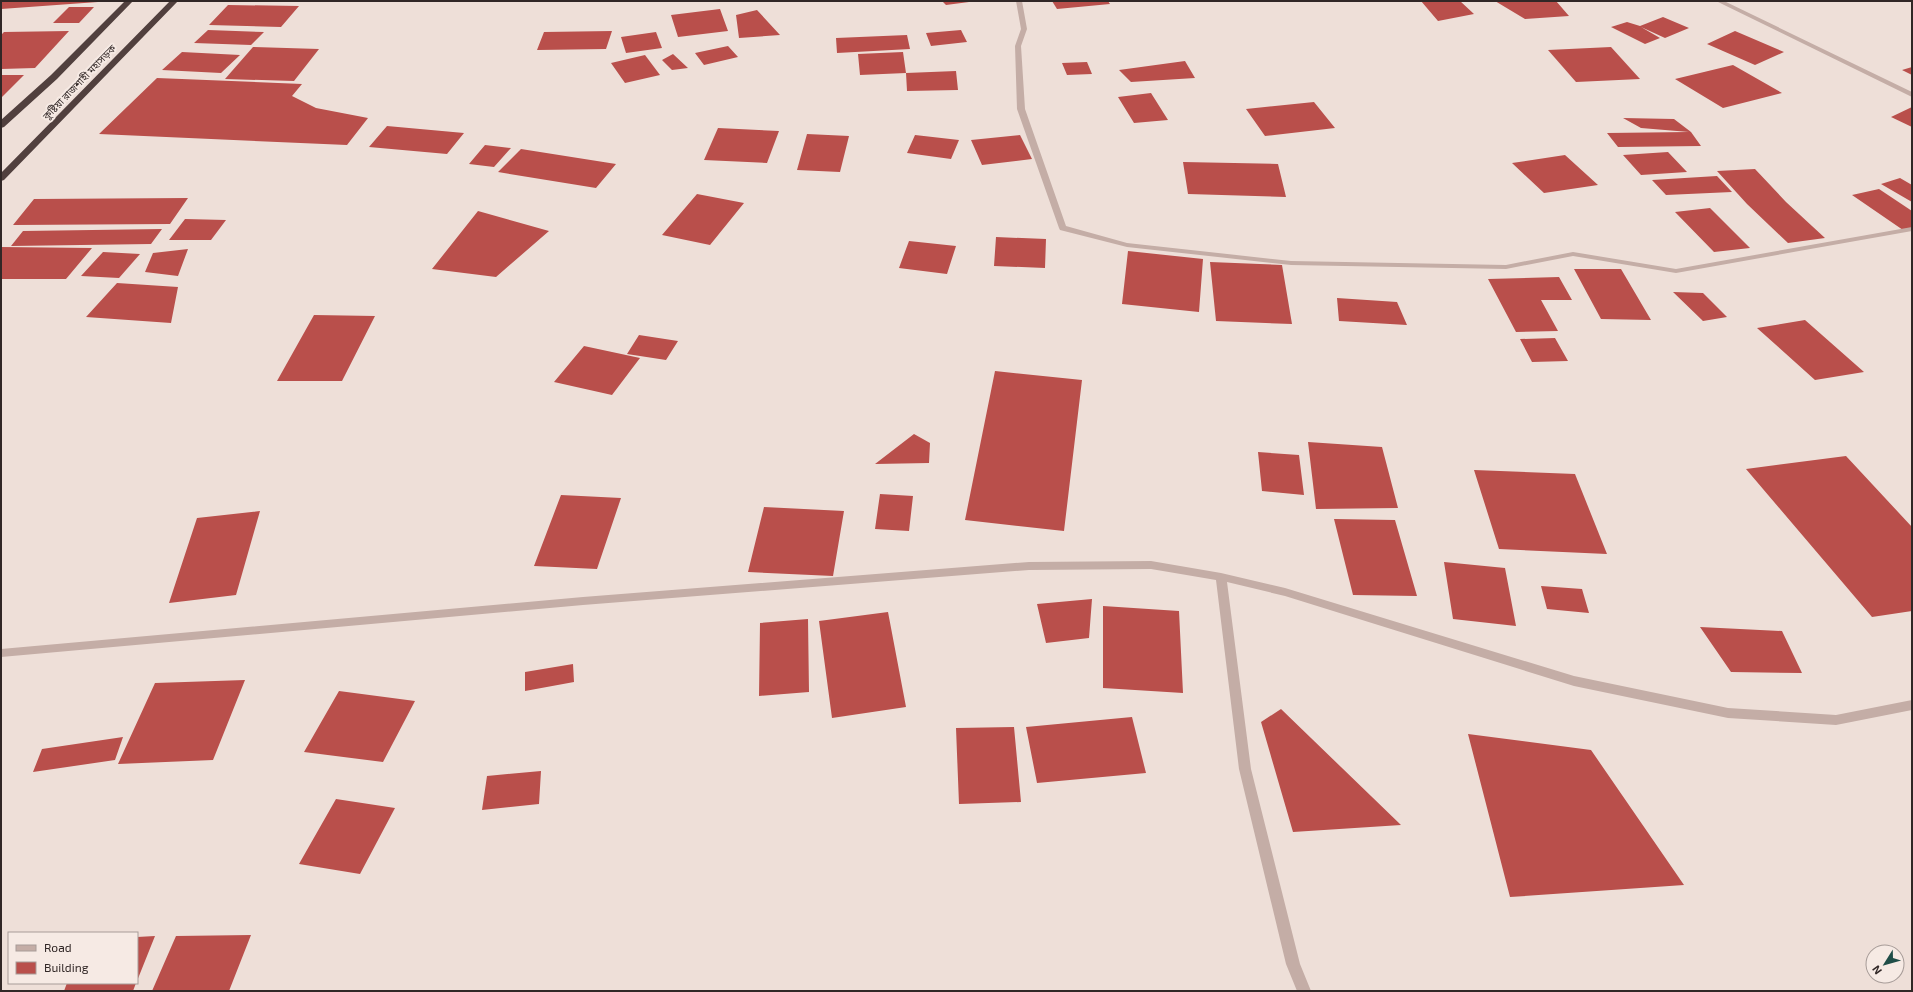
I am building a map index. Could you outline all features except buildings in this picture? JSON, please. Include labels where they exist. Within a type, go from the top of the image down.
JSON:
[{"type":"highway","name":"কুষ্টিয়া রাজশাহী মহাসড়ক","points":[[1,125],[54,77],[129,1]]},
{"type":"highway","name":"কুষ্টিয়া রাজশাহী মহাসড়ক","points":[[1,178],[174,1]]},
{"type":"street","points":[[1019,1],[1024,29],[1018,46],[1021,110],[1063,228],[1126,245],[1307,264],[1506,267],[1573,254],[1676,271],[1912,229]]},
{"type":"street","points":[[1719,1],[1912,95]]},
{"type":"street","points":[[1,653],[583,601],[1029,566],[1151,565],[1221,577],[1285,592],[1574,681],[1728,713],[1836,720],[1912,705]]},
{"type":"street","points":[[1221,577],[1245,769],[1293,964],[1304,991]]}]
